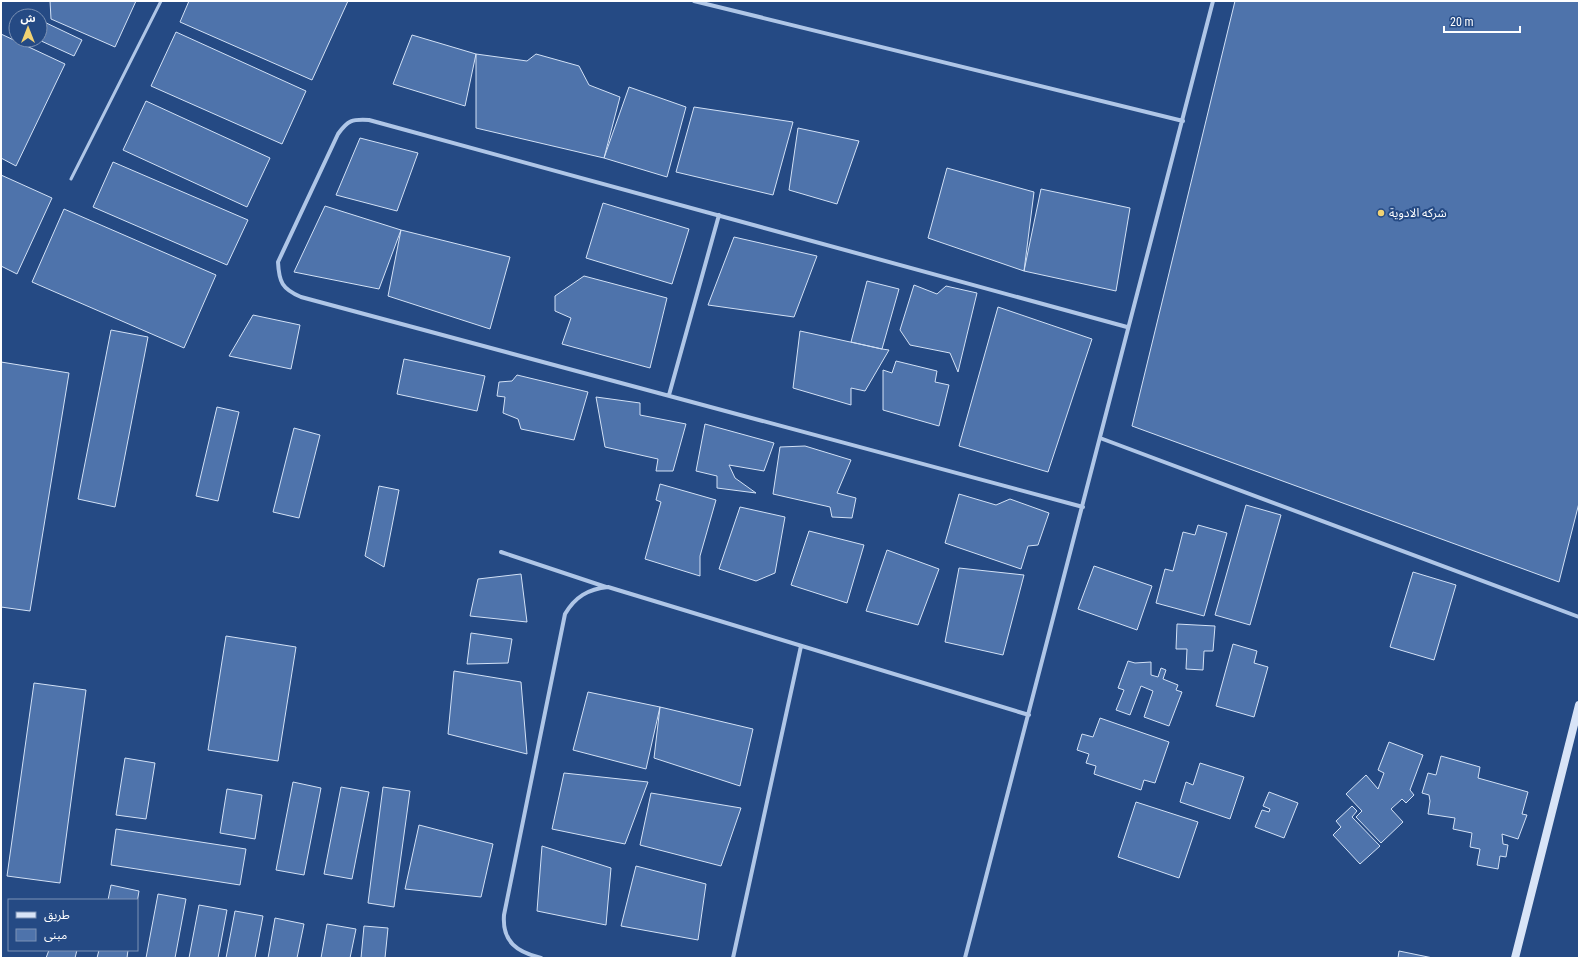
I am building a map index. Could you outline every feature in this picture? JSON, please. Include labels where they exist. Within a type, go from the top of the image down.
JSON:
[{"type":"street","points":[[694,1],[1183,121]]},
{"type":"street","points":[[965,958],[1083,507],[1127,327],[1183,121],[1213,1]]},
{"type":"street","points":[[1083,507],[301,297],[289,292],[279,279],[278,262],[338,134],[346,123],[356,119],[376,122],[1127,327]]},
{"type":"street","points":[[669,395],[719,215]]},
{"type":"street","points":[[1100,438],[1579,617]]},
{"type":"street","points":[[500,552],[608,587],[1029,715]]},
{"type":"street","points":[[541,958],[526,955],[513,946],[505,932],[504,915],[565,614],[579,597],[598,588],[608,587]]},
{"type":"street","points":[[733,958],[800,646]]},
{"type":"street","points":[[1515,958],[1579,705]]},
{"type":"lane","points":[[71,179],[161,1]]},
{"type":"building","points":[[50,1],[136,1],[115,47],[51,19]]},
{"type":"building","points":[[189,1],[348,1],[312,80],[180,22]]},
{"type":"building","name":"شركه الادوية","points":[[1235,1],[1579,1],[1579,503],[1559,582],[1132,426]]},
{"type":"building","points":[[48,24],[82,40],[74,56],[48,44]]},
{"type":"building","points":[[176,32],[306,91],[282,144],[151,86]]},
{"type":"building","points":[[1,34],[8,37],[8,48],[31,48],[65,64],[16,166],[1,158]]},
{"type":"building","points":[[412,35],[476,54],[465,106],[393,84]]},
{"type":"building","points":[[476,54],[527,61],[536,54],[579,66],[589,85],[620,97],[604,158],[476,128]]},
{"type":"building","points":[[629,87],[686,107],[667,177],[604,158]]},
{"type":"building","points":[[146,101],[270,158],[247,207],[123,150]]},
{"type":"building","points":[[694,107],[793,122],[773,195],[676,172]]},
{"type":"building","points":[[798,128],[859,141],[837,204],[789,190]]},
{"type":"building","points":[[360,138],[418,153],[397,211],[336,195]]},
{"type":"building","points":[[113,162],[248,220],[227,265],[93,207]]},
{"type":"building","points":[[947,168],[1034,192],[1024,271],[928,238]]},
{"type":"building","points":[[1,175],[52,198],[17,274],[1,266]]},
{"type":"building","points":[[1041,189],[1130,208],[1116,291],[1024,271]]},
{"type":"building","points":[[603,203],[689,229],[672,284],[586,258]]},
{"type":"building","points":[[325,206],[401,230],[379,289],[294,272]]},
{"type":"building","points":[[64,209],[216,275],[184,348],[32,282]]},
{"type":"building","points":[[401,230],[510,257],[490,329],[388,296]]},
{"type":"building","points":[[734,237],[817,256],[794,317],[708,305]]},
{"type":"building","points":[[584,276],[667,298],[650,368],[562,344],[571,318],[555,311],[555,296]]},
{"type":"building","points":[[867,281],[899,289],[882,349],[851,342]]},
{"type":"building","points":[[914,285],[937,294],[946,286],[977,293],[958,372],[950,353],[910,345],[900,330]]},
{"type":"building","points":[[998,307],[1092,339],[1048,472],[959,446]]},
{"type":"building","points":[[253,315],[300,325],[291,369],[229,356]]},
{"type":"building","points":[[111,330],[148,337],[115,507],[78,499]]},
{"type":"building","points":[[800,331],[889,350],[865,391],[851,388],[851,405],[793,388]]},
{"type":"building","points":[[404,359],[485,376],[477,411],[397,394]]},
{"type":"building","points":[[896,361],[937,371],[935,382],[949,385],[939,426],[883,410],[883,370],[892,373]]},
{"type":"building","points":[[1,362],[69,373],[30,611],[1,607]]},
{"type":"building","points":[[517,375],[588,392],[574,440],[521,429],[518,419],[503,413],[505,397],[497,396],[499,382],[512,381]]},
{"type":"building","points":[[596,397],[640,403],[640,415],[686,424],[673,471],[656,471],[658,459],[605,447]]},
{"type":"building","points":[[217,407],[239,412],[218,501],[196,496]]},
{"type":"building","points":[[705,424],[774,443],[764,471],[729,465],[735,478],[756,493],[717,488],[717,476],[696,471]]},
{"type":"building","points":[[294,428],[320,435],[299,518],[273,512]]},
{"type":"building","points":[[805,446],[851,460],[837,493],[856,498],[852,518],[832,517],[830,507],[773,494],[780,447]]},
{"type":"building","points":[[660,484],[716,500],[700,556],[700,576],[645,559],[661,502],[656,500]]},
{"type":"building","points":[[379,486],[399,490],[384,567],[365,556]]},
{"type":"building","points":[[959,494],[996,505],[1010,499],[1049,513],[1038,545],[1028,546],[1021,569],[945,543]]},
{"type":"building","points":[[1246,505],[1281,515],[1250,625],[1215,615]]},
{"type":"building","points":[[740,507],[785,517],[775,573],[756,581],[719,569]]},
{"type":"building","points":[[1198,525],[1227,533],[1204,616],[1156,603],[1165,569],[1173,571],[1183,532],[1195,535]]},
{"type":"building","points":[[809,531],[864,545],[847,603],[791,585]]},
{"type":"building","points":[[887,550],[939,569],[918,625],[866,611]]},
{"type":"building","points":[[1094,566],[1152,586],[1137,630],[1078,609]]},
{"type":"building","points":[[959,568],[1024,575],[1003,655],[945,642]]},
{"type":"building","points":[[1413,572],[1456,585],[1434,660],[1390,647]]},
{"type":"building","points":[[521,574],[527,622],[470,616],[478,579]]},
{"type":"building","points":[[1177,624],[1215,626],[1213,651],[1204,651],[1203,670],[1186,669],[1187,649],[1176,649]]},
{"type":"building","points":[[471,633],[512,639],[508,663],[467,664]]},
{"type":"building","points":[[226,636],[296,647],[278,761],[208,750]]},
{"type":"building","points":[[1233,644],[1257,651],[1254,663],[1268,667],[1254,717],[1216,706]]},
{"type":"building","points":[[1128,661],[1135,663],[1151,662],[1151,675],[1158,677],[1161,668],[1166,670],[1163,679],[1178,685],[1176,690],[1182,692],[1169,726],[1144,717],[1153,691],[1141,686],[1130,715],[1116,710],[1124,690],[1118,688]]},
{"type":"building","points":[[454,671],[521,682],[527,754],[448,734]]},
{"type":"building","points":[[34,683],[86,690],[60,883],[7,876]]},
{"type":"building","points":[[588,692],[660,707],[646,769],[573,750]]},
{"type":"building","points":[[660,707],[753,729],[740,786],[654,758]]},
{"type":"building","points":[[1100,718],[1169,742],[1155,783],[1144,780],[1141,790],[1094,774],[1096,766],[1086,763],[1089,754],[1077,750],[1082,734],[1093,737]]},
{"type":"building","points":[[1389,742],[1423,755],[1410,790],[1414,795],[1406,803],[1402,799],[1391,809],[1403,822],[1381,843],[1356,817],[1362,811],[1346,794],[1366,775],[1378,789],[1384,773],[1378,770]]},
{"type":"building","points":[[1441,756],[1480,767],[1478,778],[1528,792],[1522,814],[1527,815],[1518,839],[1502,834],[1503,844],[1508,845],[1506,857],[1500,856],[1498,869],[1477,865],[1480,849],[1470,847],[1472,833],[1453,829],[1455,818],[1428,814],[1430,801],[1429,795],[1422,793],[1428,773],[1436,775]]},
{"type":"building","points":[[125,758],[155,763],[146,819],[116,815]]},
{"type":"building","points":[[1200,763],[1244,777],[1230,819],[1180,802],[1186,782],[1193,785]]},
{"type":"building","points":[[564,773],[648,782],[625,844],[552,829]]},
{"type":"building","points":[[293,782],[321,788],[304,875],[276,870]]},
{"type":"building","points":[[341,787],[369,792],[352,879],[324,874]]},
{"type":"building","points":[[383,787],[410,791],[394,907],[368,903]]},
{"type":"building","points":[[227,789],[262,795],[255,839],[220,833]]},
{"type":"building","points":[[1269,792],[1298,803],[1284,838],[1255,827],[1262,810],[1269,812],[1270,809],[1263,806]]},
{"type":"building","points":[[651,793],[741,808],[721,866],[640,845]]},
{"type":"building","points":[[1136,802],[1198,822],[1179,878],[1118,857]]},
{"type":"building","points":[[1352,806],[1357,811],[1352,817],[1380,846],[1360,864],[1333,835],[1341,827],[1336,821]]},
{"type":"building","points":[[419,825],[493,844],[481,897],[405,889]]},
{"type":"building","points":[[116,829],[246,849],[240,885],[111,865]]},
{"type":"building","points":[[542,846],[611,868],[606,925],[537,911]]},
{"type":"building","points":[[636,866],[706,884],[698,940],[621,926]]},
{"type":"building","points":[[111,885],[139,891],[138,899],[108,899]]},
{"type":"building","points":[[158,894],[186,899],[175,958],[146,958]]},
{"type":"building","points":[[199,905],[227,910],[218,958],[189,958]]},
{"type":"building","points":[[235,911],[263,916],[255,958],[226,958]]},
{"type":"building","points":[[275,918],[304,924],[297,958],[268,958]]},
{"type":"building","points":[[327,924],[356,929],[350,958],[321,958]]},
{"type":"building","points":[[364,926],[388,928],[385,958],[361,958]]},
{"type":"building","points":[[49,951],[77,951],[75,958],[46,958]]},
{"type":"building","points":[[99,951],[128,951],[127,958],[97,958]]},
{"type":"building","points":[[1399,951],[1433,958],[1398,958]]},
{"type":"place","name":"شركه الادوية","points":[[1381,213]]}]
